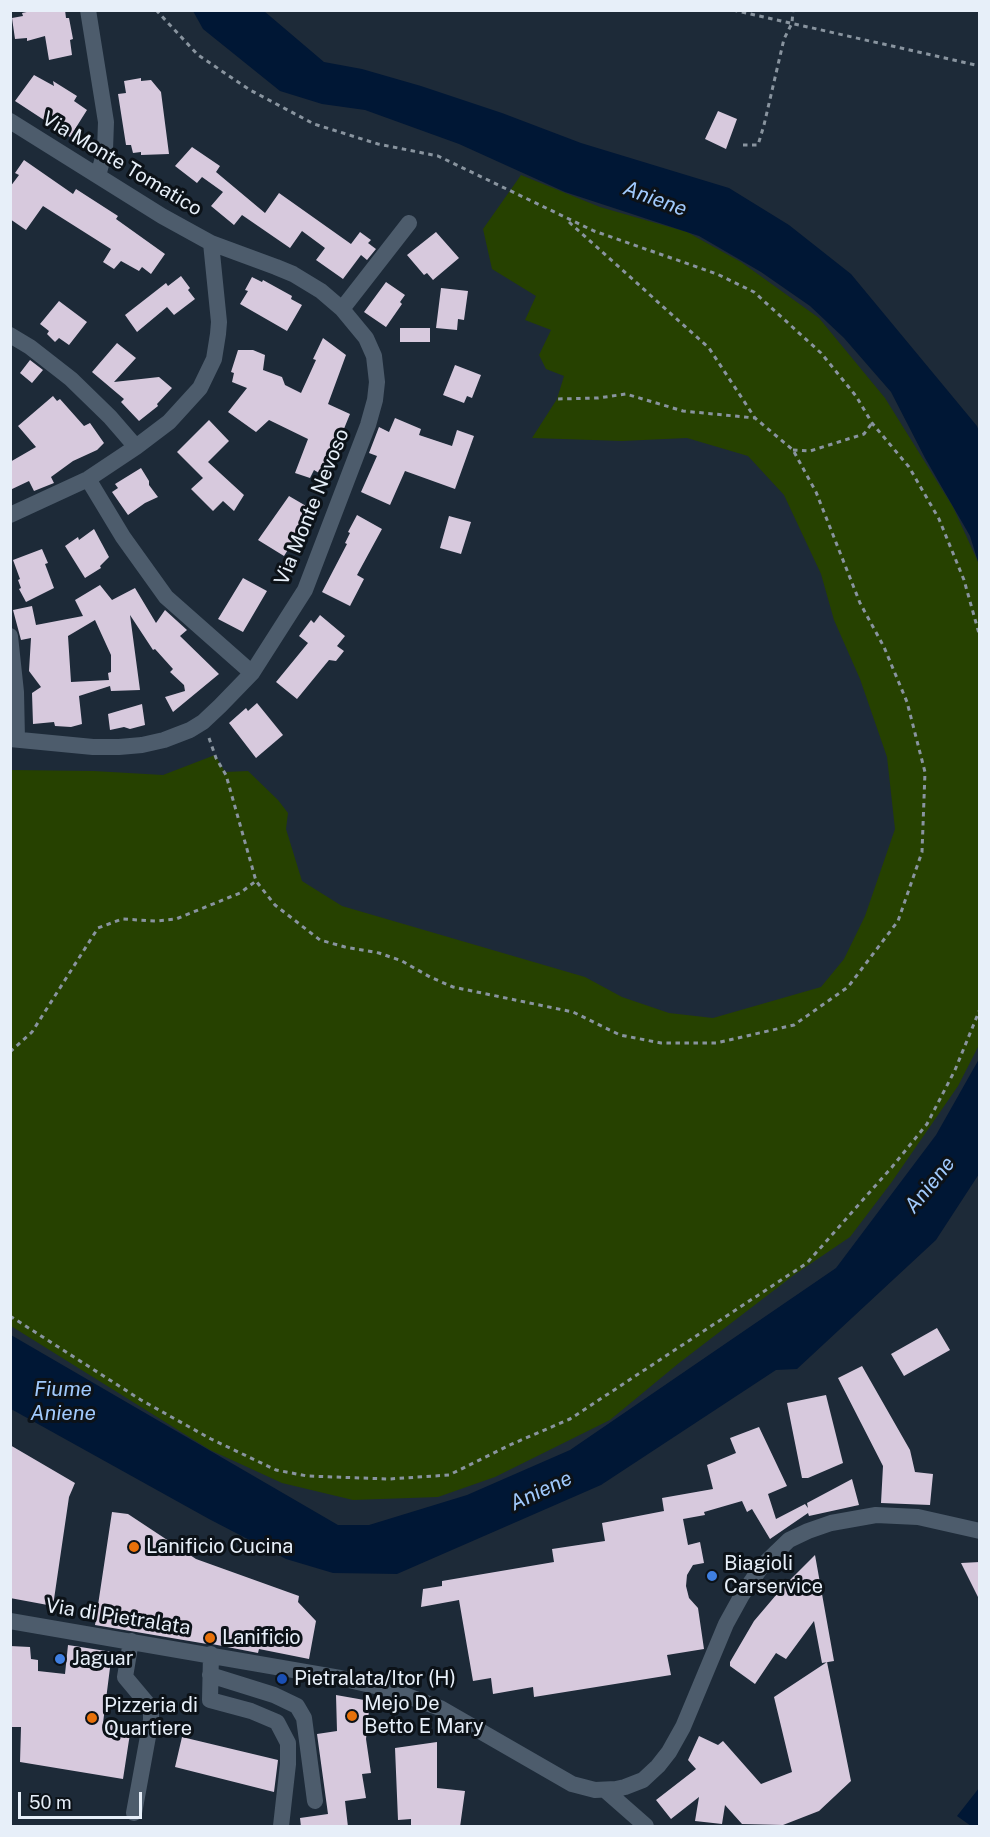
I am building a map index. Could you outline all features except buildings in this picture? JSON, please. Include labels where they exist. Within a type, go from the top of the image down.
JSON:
[{"type":"street","points":[[88,10],[106,123],[105,150],[98,176]]},
{"type":"street","name":"Via Monte Tomatico","points":[[10,121],[162,216],[211,243]]},
{"type":"street","points":[[342,309],[409,223]]},
{"type":"street","points":[[10,515],[88,479],[136,447],[162,428],[200,388],[210,371],[219,322],[211,243]]},
{"type":"street","name":"Via Monte Nevoso","points":[[14,739],[93,747],[129,747],[164,740],[190,730],[202,723],[252,672],[304,590],[354,464],[375,400],[377,382],[374,356],[366,338],[342,309],[321,291],[293,274],[211,243]]},
{"type":"street","points":[[10,335],[71,378],[136,447]]},
{"type":"street","points":[[88,479],[123,537],[166,597],[252,672]]},
{"type":"street","points":[[10,636],[16,692],[14,739]]},
{"type":"street","name":"Via di Pietralata","points":[[10,1621],[340,1678],[417,1698],[445,1711],[572,1784],[605,1790],[633,1785],[650,1774],[664,1760],[680,1736],[726,1624],[742,1595],[762,1566],[789,1540],[831,1523],[876,1515],[918,1517],[980,1531]]},
{"type":"street","points":[[131,1641],[125,1677],[151,1708],[134,1813]]},
{"type":"street","points":[[211,1654],[210,1700],[251,1711],[277,1722],[288,1743],[281,1827]]},
{"type":"street","points":[[210,1675],[274,1695],[297,1706],[304,1718],[315,1801]]},
{"type":"street","points":[[605,1790],[646,1827]]},
{"type":"path","points":[[156,10],[198,55],[250,90],[314,124],[378,144],[438,156],[566,218],[648,251],[717,273],[754,292],[821,353],[909,467],[939,519],[964,580],[980,637]]},
{"type":"path","points":[[733,10],[980,66]]},
{"type":"path","points":[[743,145],[758,145],[784,39],[792,23],[793,10]]},
{"type":"path","points":[[202,723],[216,758],[226,775],[256,881],[275,905],[320,940],[379,953],[402,961],[453,987],[573,1012],[620,1035],[661,1043],[716,1043],[794,1025],[848,987],[898,921],[922,852],[925,772],[907,702],[884,647],[860,603],[816,492],[793,450],[755,418],[709,348],[566,218]]},
{"type":"path","points":[[557,399],[598,398],[626,394],[683,411],[755,418]]},
{"type":"path","points":[[793,450],[810,452],[864,434],[873,423]]},
{"type":"path","points":[[10,1052],[32,1032],[99,928],[122,919],[156,921],[176,919],[240,893],[256,881]]},
{"type":"path","points":[[10,1316],[141,1400],[211,1439],[276,1470],[307,1476],[377,1478],[449,1475],[570,1419],[807,1263],[927,1124],[955,1070],[980,1009]]},
{"type":"green space","points":[[521,175],[600,207],[687,232],[741,262],[819,318],[885,398],[953,507],[980,566],[979,1045],[958,1086],[891,1183],[850,1237],[794,1275],[679,1363],[610,1420],[495,1477],[438,1497],[353,1500],[282,1483],[210,1450],[11,1326],[11,770],[163,775],[215,755],[225,772],[248,771],[278,800],[288,813],[286,829],[302,881],[342,906],[585,977],[622,997],[669,1013],[713,1018],[821,987],[844,959],[865,916],[895,829],[887,757],[860,679],[834,620],[821,574],[784,495],[748,456],[687,438],[622,441],[532,438],[557,399],[564,376],[546,369],[539,355],[551,330],[525,320],[536,296],[492,269],[483,229]]},
{"type":"water","name":"Aniene","points":[[193,11],[264,11],[324,62],[362,69],[421,86],[581,143],[729,188],[789,225],[851,274],[977,426],[980,434],[979,565],[970,536],[925,458],[891,392],[844,338],[810,306],[761,272],[699,236],[565,192],[459,144],[365,110],[322,104],[280,91],[203,29]]},
{"type":"water","name":"Fiume Aniene","points":[[979,1059],[979,1174],[936,1240],[797,1369],[776,1370],[601,1485],[397,1574],[333,1573],[286,1559],[11,1409],[11,1335],[338,1525],[369,1525],[467,1495],[570,1450],[836,1268],[936,1135]]},
{"type":"water","points":[[979,1788],[979,1826],[971,1826],[957,1816]]},
{"type":"place","name":"Lanificio Cucina","points":[[134,1547]]},
{"type":"place","name":"Biagioli Carservice","points":[[712,1576]]},
{"type":"place","name":"Lanificio","points":[[210,1638]]},
{"type":"place","name":"Jaguar","points":[[60,1659]]},
{"type":"place","name":"Pietralata/Itor (H)","points":[[282,1679]]},
{"type":"place","name":"Mejo De Betto E Mary","points":[[352,1716]]},
{"type":"place","name":"Pizzeria di Quartiere","points":[[92,1718]]}]
